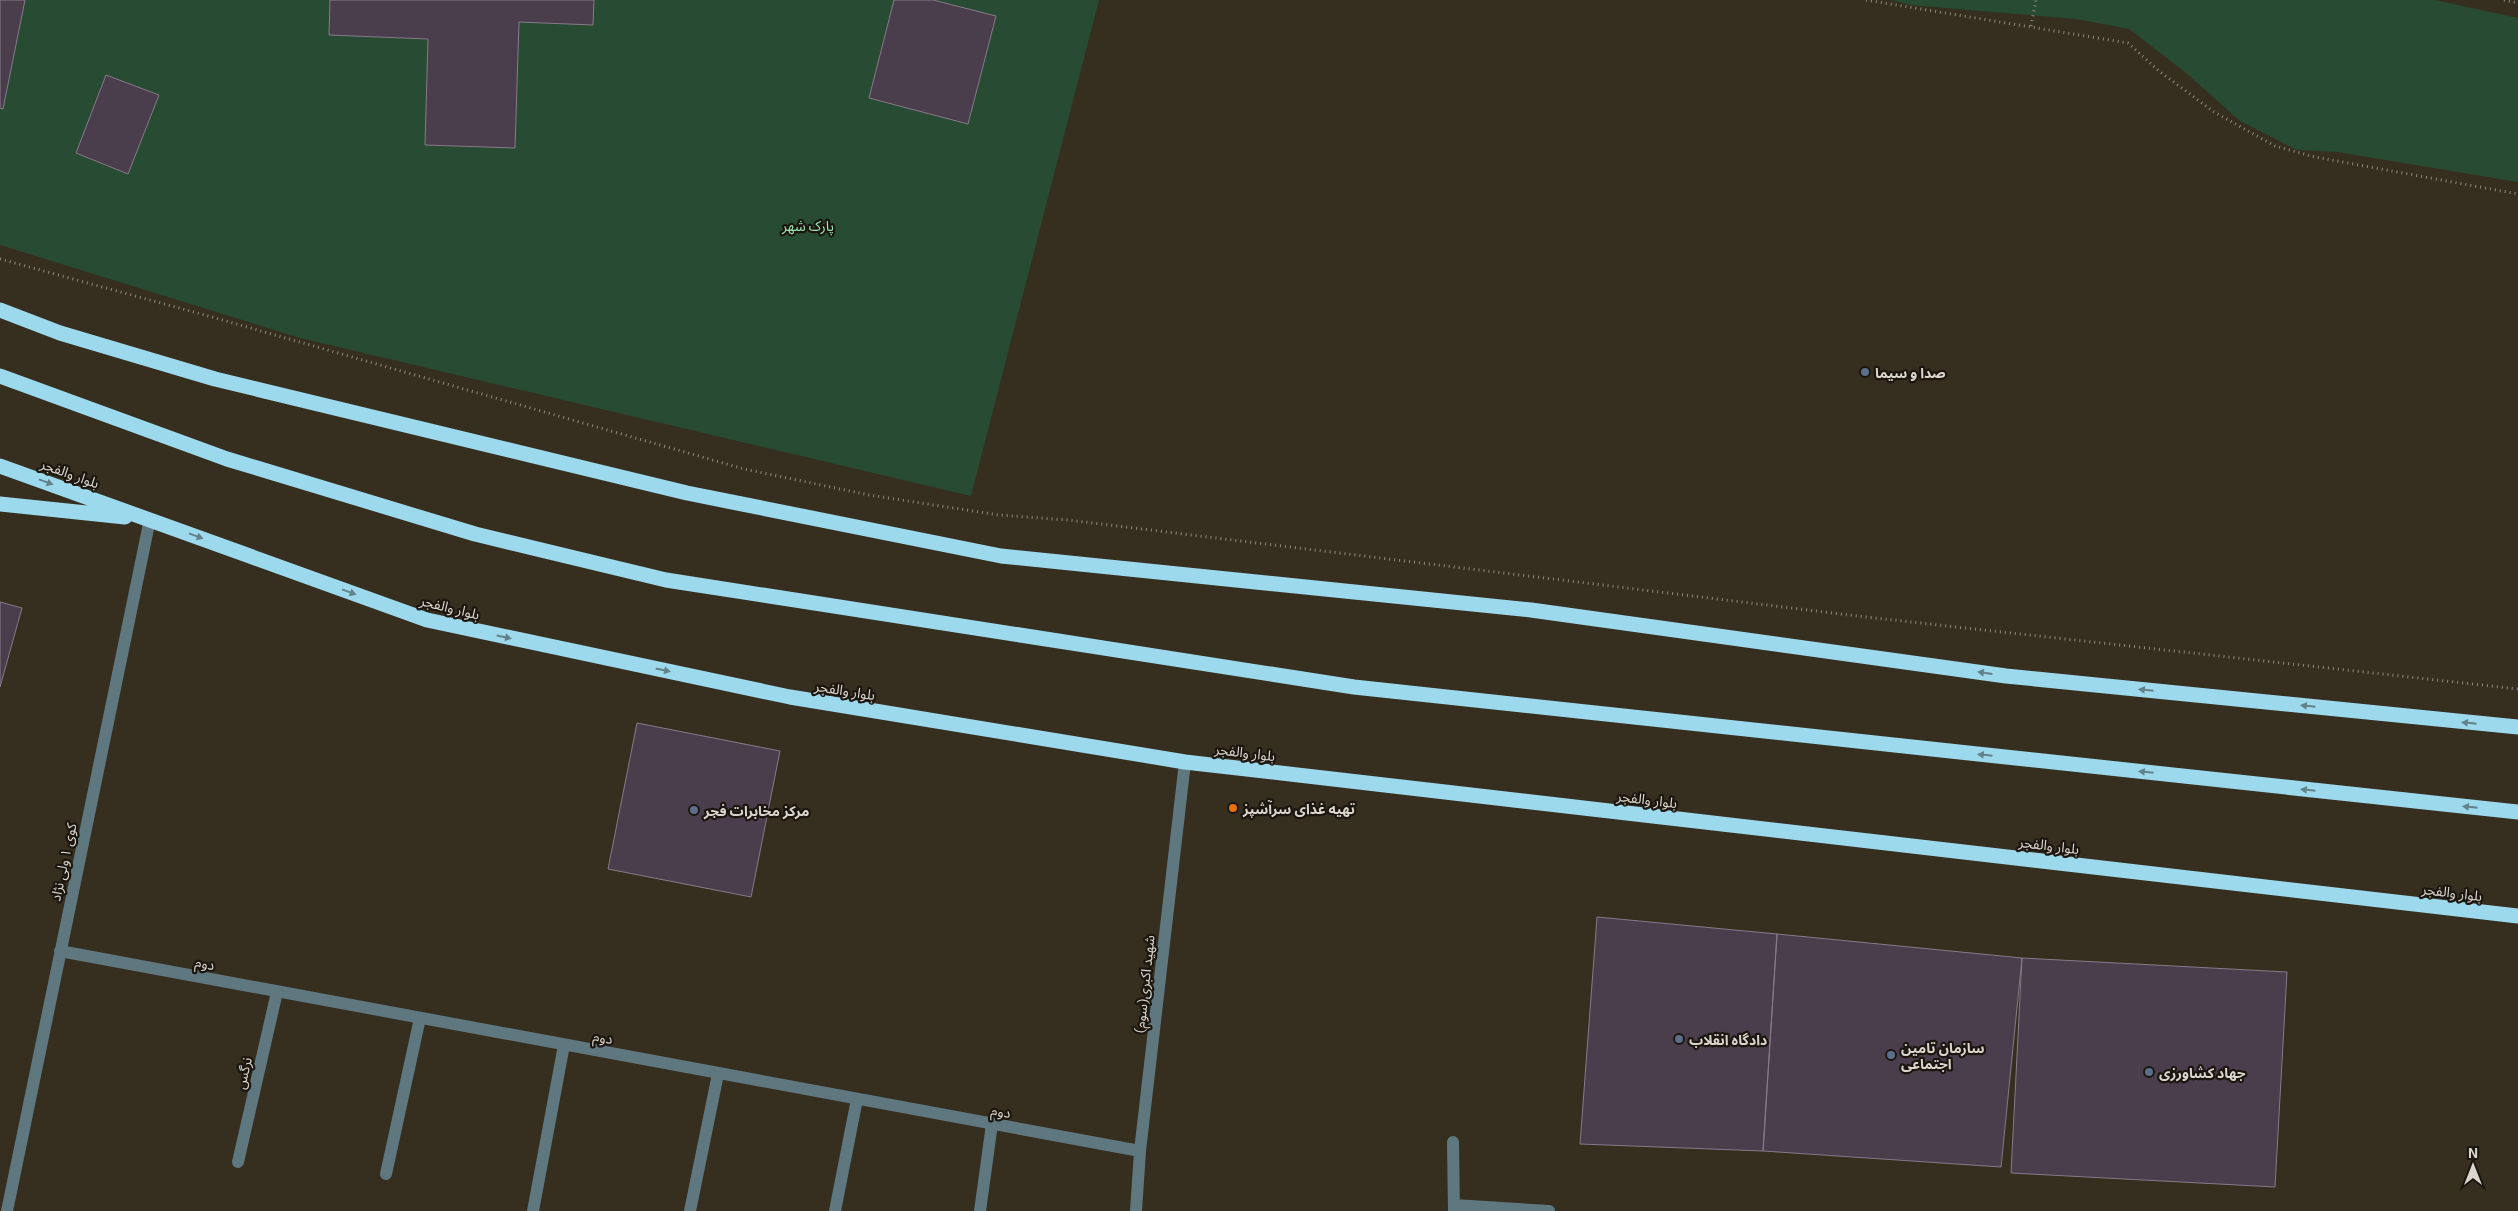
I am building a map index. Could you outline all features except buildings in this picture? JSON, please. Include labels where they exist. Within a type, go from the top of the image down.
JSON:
[{"type":"highway","points":[[0,310],[60,332],[215,379],[687,493],[1001,556],[1530,610],[2006,676],[2518,728]]},
{"type":"highway","points":[[0,376],[227,459],[475,534],[666,580],[1354,687],[2518,812]]},
{"type":"highway","name":"بلوار والفجر","points":[[0,466],[427,620],[790,697],[1185,762],[2518,916]]},
{"type":"highway","points":[[0,504],[150,519]]},
{"type":"street","name":"کوی ۱ ولی نژاد","points":[[7,1211],[5,1197],[60,952],[150,519]]},
{"type":"street","name":"شهید اکبری(سوم)","points":[[1136,1211],[1140,1152],[1185,762]]},
{"type":"street","name":"دوم","points":[[60,952],[1140,1152]]},
{"type":"street","name":"نرگس","points":[[238,1162],[277,992]]},
{"type":"street","points":[[386,1174],[420,1018]]},
{"type":"street","points":[[533,1211],[564,1045]]},
{"type":"street","points":[[690,1211],[718,1074]]},
{"type":"street","points":[[835,1211],[857,1099]]},
{"type":"street","points":[[980,1211],[992,1124]]},
{"type":"street","points":[[1453,1142],[1454,1208],[1549,1211]]},
{"type":"path","points":[[1866,0],[2128,43],[2159,70],[2214,112],[2276,146],[2315,157],[2518,194]]},
{"type":"path","points":[[2030,26],[2036,0]]},
{"type":"path","points":[[2504,0],[2518,3]]},
{"type":"path","points":[[0,259],[231,322],[744,469],[869,494],[999,515],[1078,522],[1847,615],[2518,689]]},
{"type":"green space","name":"پارک شهر","points":[[0,0],[1099,0],[971,496],[300,338],[0,245]]},
{"type":"green space","points":[[1891,0],[2435,0],[2518,18],[2518,182],[2337,152],[2297,150],[2240,121],[2186,73],[2129,29],[2076,19],[1911,5]]},
{"type":"place","name":"صدا و سیما","points":[[1865,372]]},
{"type":"place","name":"تهیه غذای سرآشپز","points":[[1233,808]]},
{"type":"place","name":"مرکز مخابرات فجر","points":[[694,810]]},
{"type":"place","name":"دادگاه انقلاب","points":[[1679,1039]]},
{"type":"place","name":"سازمان تامین اجتماعی","points":[[1891,1055]]},
{"type":"place","name":"جهاد کشاورزی","points":[[2149,1072]]}]
